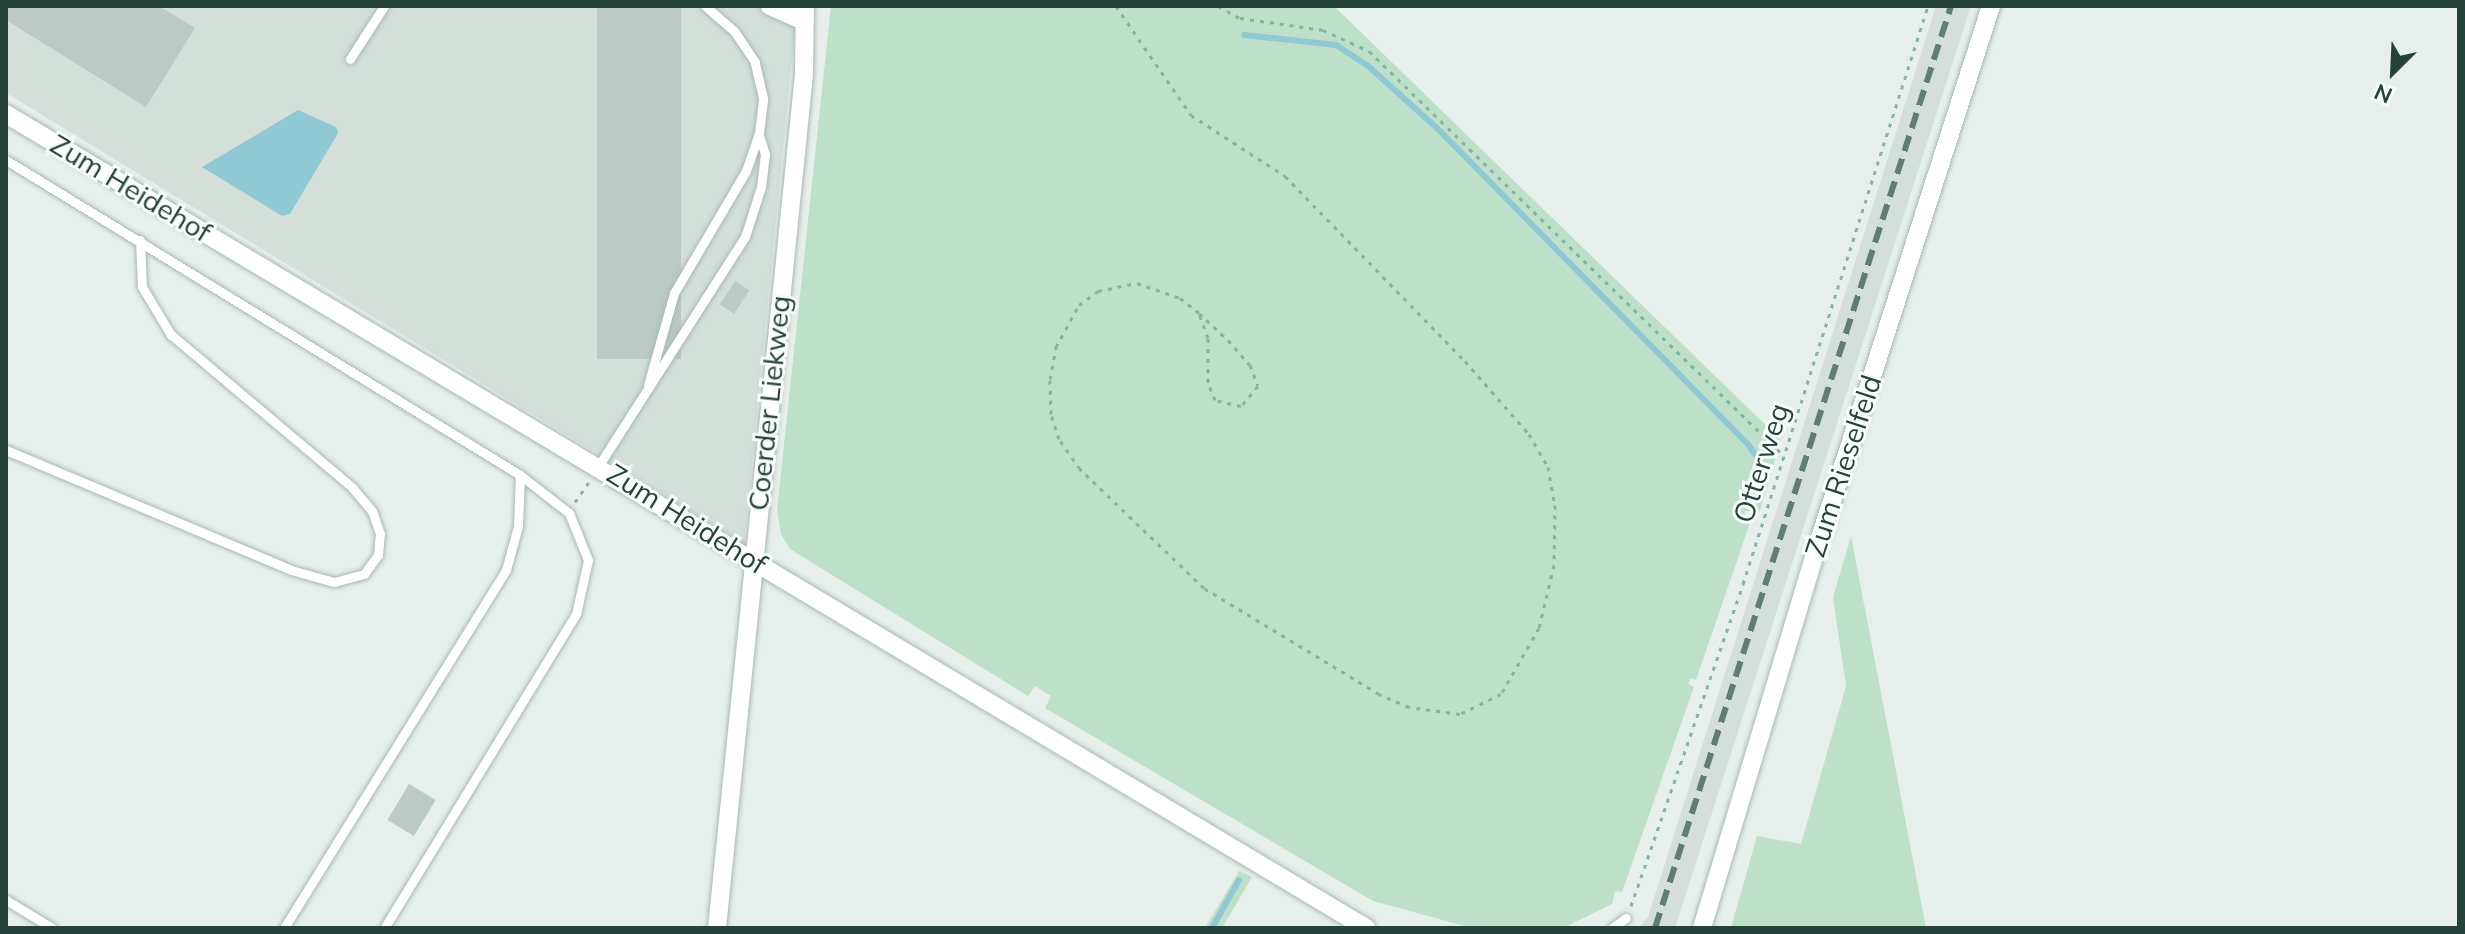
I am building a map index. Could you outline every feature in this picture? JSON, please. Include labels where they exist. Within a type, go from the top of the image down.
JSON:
[{"type":"street","name":"Coerder Liekweg","points":[[717,928],[752,560],[804,74],[804,14],[770,6]]},
{"type":"street","name":"Zum Rieselfeld","points":[[1702,928],[1820,538],[1991,6]]},
{"type":"street","name":"Zum Heidehof","points":[[6,114],[599,465],[1366,928]]},
{"type":"lane","points":[[350,59],[384,6]]},
{"type":"lane","points":[[648,385],[674,293],[746,171],[759,133],[763,98],[755,62],[734,31],[705,6]]},
{"type":"lane","points":[[599,465],[648,385],[702,311],[745,237],[761,187],[765,154],[759,133]]},
{"type":"lane","points":[[6,160],[520,475],[569,513],[588,560],[576,614],[384,928]]},
{"type":"lane","points":[[6,450],[319,578],[334,582],[364,574],[378,555],[380,534],[372,511],[353,488],[171,335],[142,287],[140,240]]},
{"type":"lane","points":[[284,928],[506,570],[518,526],[520,475]]},
{"type":"lane","points":[[6,900],[52,928]]},
{"type":"lane","points":[[1612,928],[1626,918]]},
{"type":"path","points":[[1116,6],[1191,115],[1285,176],[1465,361],[1529,434],[1542,456],[1555,505],[1554,565],[1539,628],[1501,694],[1480,708],[1448,714],[1409,707],[1379,694],[1204,588],[1080,469],[1059,439],[1051,414],[1050,379],[1056,347],[1079,305],[1098,291],[1137,283],[1160,287],[1199,313],[1250,365],[1258,386],[1241,406],[1215,400],[1208,383],[1208,338],[1199,313]]},
{"type":"path","points":[[1218,6],[1240,18],[1323,30],[1369,51],[1784,456]]},
{"type":"path","name":"Otterweg","points":[[1626,918],[1784,456],[1928,6]]},
{"type":"path","points":[[569,513],[599,465]]},
{"type":"shaded area","points":[[6,6],[760,6],[795,28],[744,543],[6,93]]},
{"type":"shaded area","points":[[1936,6],[1971,6],[1675,928],[1639,928],[1648,917]]},
{"type":"green space","points":[[831,6],[1334,6],[1781,440],[1760,511],[1745,511],[1744,518],[1751,520],[1696,680],[1691,678],[1688,684],[1694,687],[1622,892],[1615,891],[1612,904],[1563,928],[1472,928],[1373,901],[1045,708],[1051,696],[1035,686],[1028,696],[790,549],[781,534],[777,510]]},
{"type":"green space","points":[[1851,536],[1926,928],[1731,928],[1757,836],[1801,844],[1846,686],[1833,597]]},
{"type":"green space","points":[[1239,871],[1252,877],[1222,928],[1205,928]]},
{"type":"water","points":[[298,110],[336,127],[338,133],[290,214],[282,216],[202,167]]},
{"type":"building","points":[[6,6],[159,6],[195,28],[146,107],[6,20]]},
{"type":"building","points":[[597,6],[681,6],[681,359],[597,359]]},
{"type":"building","points":[[735,281],[749,290],[734,314],[720,304]]},
{"type":"building","points":[[409,784],[436,800],[414,836],[387,820]]},
{"type":"waterway","points":[[1244,35],[1336,45],[1367,65],[1437,128],[1747,443],[1758,458],[1763,484]]},
{"type":"waterway","points":[[1212,928],[1239,880]]},
{"type":"railway","points":[[1655,928],[1951,6]]}]
